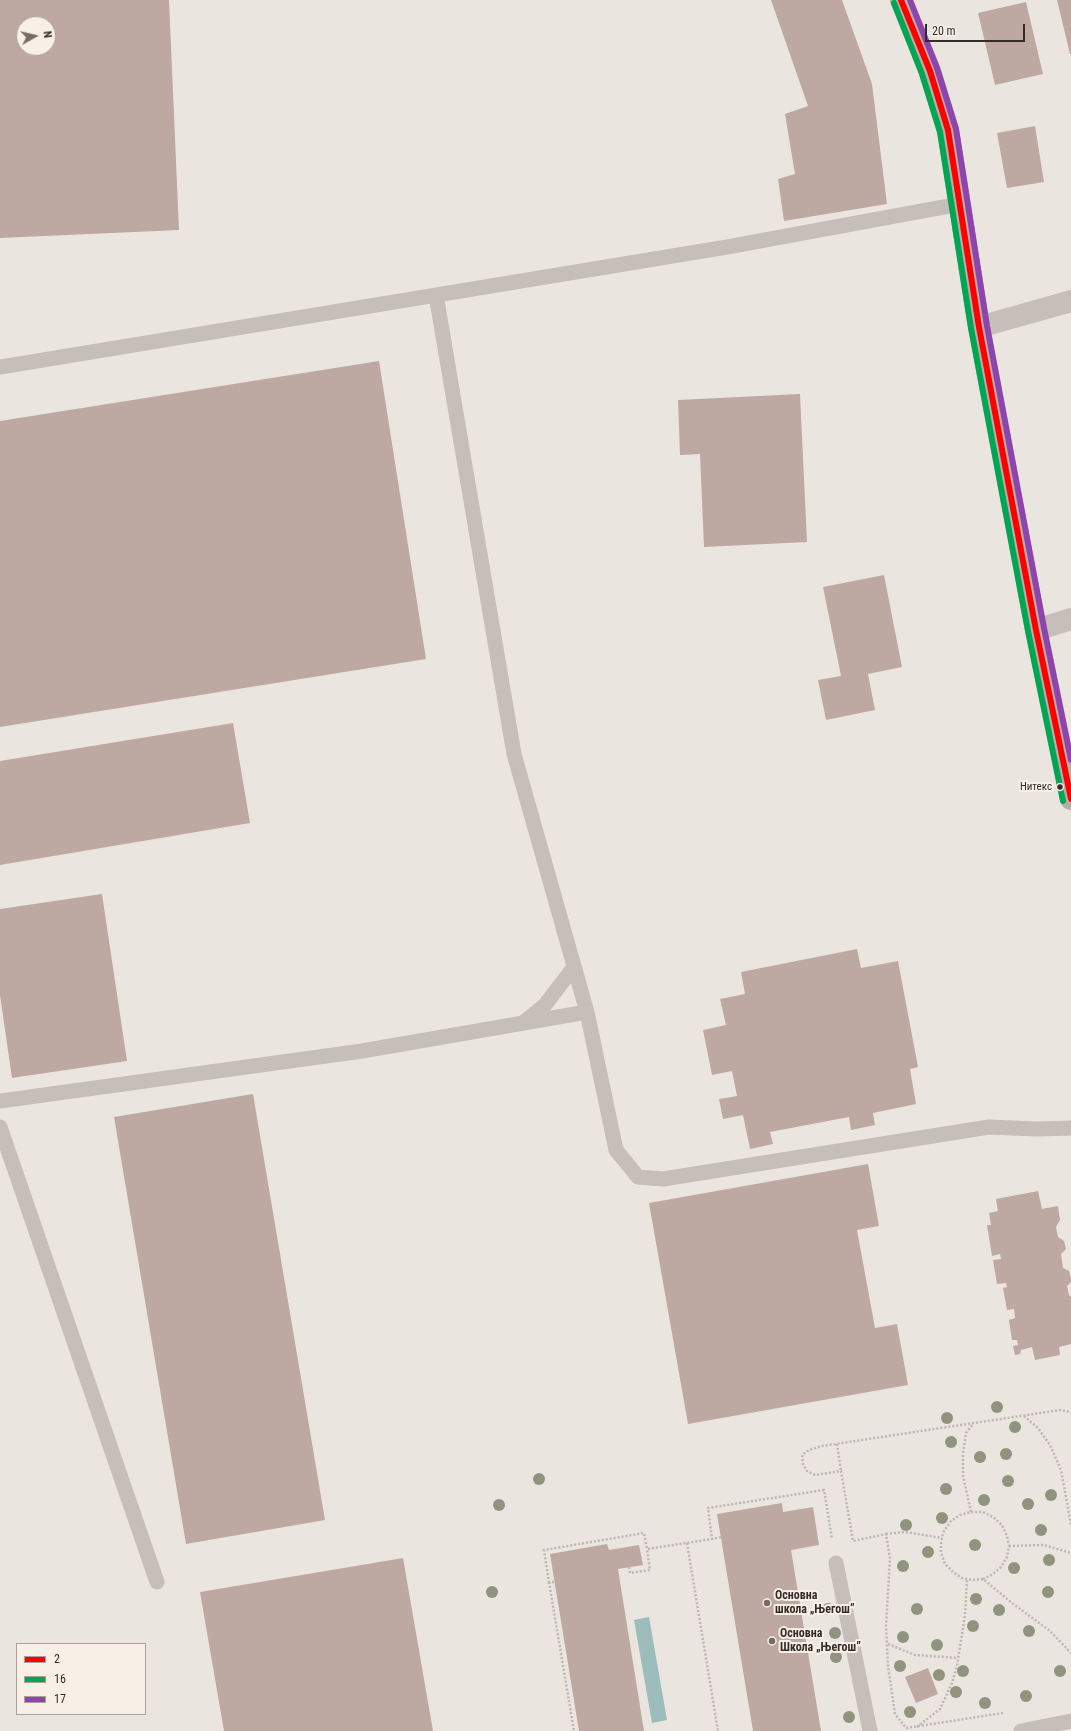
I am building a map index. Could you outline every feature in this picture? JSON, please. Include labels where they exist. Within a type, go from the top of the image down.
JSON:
[{"type":"main road","points":[[901,0],[930,70],[948,130],[979,327],[1036,630],[1071,799]]},
{"type":"street","points":[[979,327],[1071,301]]},
{"type":"street","points":[[1036,630],[1071,619]]},
{"type":"lane","points":[[0,367],[727,247],[960,204]]},
{"type":"lane","points":[[436,295],[514,754],[588,1012],[616,1150],[638,1177],[663,1179],[989,1127],[1037,1129],[1071,1128]]},
{"type":"lane","points":[[523,1023],[545,1005],[574,967]]},
{"type":"lane","points":[[0,1101],[362,1051],[588,1012]]},
{"type":"lane","points":[[0,1127],[157,1582]]},
{"type":"lane","points":[[836,1563],[870,1731]]},
{"type":"lane","points":[[1021,1731],[1071,1721]]},
{"type":"path","points":[[841,1471],[815,1475],[807,1471],[803,1464],[802,1455],[810,1450],[837,1444],[1060,1410],[1071,1412]]},
{"type":"path","points":[[1024,1415],[1038,1428],[1050,1445],[1061,1470],[1071,1525]]},
{"type":"path","points":[[971,1512],[964,1476],[963,1453],[966,1433],[973,1423]]},
{"type":"path","points":[[837,1444],[853,1540],[905,1532],[942,1538]]},
{"type":"path","points":[[712,1539],[708,1508],[824,1490],[836,1563]]},
{"type":"path","points":[[971,1512],[983,1512],[1002,1525],[1007,1536],[1009,1546],[1007,1557],[1001,1567],[994,1574],[984,1579],[967,1578],[953,1572],[946,1564],[941,1554],[944,1531],[951,1521],[960,1515],[971,1512]]},
{"type":"path","points":[[574,1731],[544,1550],[644,1533],[650,1570],[630,1573],[629,1567]]},
{"type":"path","points":[[886,1534],[890,1558],[887,1644],[888,1666],[895,1714],[905,1730],[1007,1712]]},
{"type":"path","points":[[647,1549],[721,1537]]},
{"type":"path","points":[[687,1542],[718,1731]]},
{"type":"path","points":[[1009,1546],[1044,1545],[1071,1553]]},
{"type":"path","points":[[916,1727],[940,1709],[952,1683],[965,1615],[967,1578]]},
{"type":"path","points":[[984,1579],[1012,1603],[1050,1631],[1071,1653]]},
{"type":"path","points":[[549,1582],[554,1582]]},
{"type":"path","points":[[887,1644],[915,1655],[958,1658]]},
{"type":"water","points":[[649,1617],[667,1720],[652,1723],[634,1620]]},
{"type":"building","points":[[0,0],[169,0],[179,230],[0,238]]},
{"type":"building","points":[[771,0],[842,0],[872,84],[887,204],[784,221],[778,179],[795,174],[785,114],[808,106]]},
{"type":"building","points":[[1057,0],[1071,0],[1071,54],[1070,54]]},
{"type":"building","points":[[1026,2],[1043,74],[995,85],[978,13]]},
{"type":"building","points":[[1035,126],[1044,182],[1007,188],[997,133]]},
{"type":"building","points":[[379,361],[426,659],[0,727],[0,421]]},
{"type":"building","points":[[800,394],[807,542],[704,547],[700,454],[680,455],[678,400]]},
{"type":"building","points":[[884,575],[902,667],[868,674],[875,710],[826,720],[818,680],[841,676],[823,587]]},
{"type":"building","points":[[233,723],[250,823],[0,865],[0,761]]},
{"type":"building","points":[[102,894],[127,1061],[12,1078],[0,995],[0,909]]},
{"type":"building","points":[[857,949],[861,968],[898,961],[918,1067],[910,1069],[916,1104],[873,1113],[875,1125],[851,1130],[849,1117],[770,1132],[773,1144],[750,1149],[743,1115],[723,1119],[719,1099],[737,1096],[732,1071],[712,1075],[703,1030],[726,1025],[720,999],[745,994],[741,972]]},
{"type":"building","points":[[253,1094],[325,1520],[186,1544],[114,1117]]},
{"type":"building","points":[[868,1164],[879,1226],[857,1230],[875,1328],[897,1324],[908,1385],[688,1424],[649,1203]]},
{"type":"building","points":[[1038,1191],[1042,1209],[1058,1206],[1060,1220],[1056,1227],[1058,1237],[1064,1241],[1066,1249],[1061,1254],[1063,1268],[1069,1271],[1071,1278],[1071,1282],[1067,1286],[1071,1297],[1071,1344],[1059,1347],[1060,1355],[1035,1360],[1032,1347],[1021,1350],[1020,1354],[1015,1355],[1013,1346],[1018,1345],[1017,1340],[1012,1340],[1009,1320],[1015,1318],[1014,1309],[1007,1310],[1003,1288],[1007,1287],[1006,1283],[997,1284],[993,1260],[1001,1259],[1000,1254],[992,1256],[987,1225],[991,1225],[989,1213],[998,1211],[996,1199]]},
{"type":"building","name":"Основна Школа „Његош”","points":[[782,1503],[783,1512],[813,1507],[819,1545],[791,1550],[821,1731],[753,1731],[717,1514]]},
{"type":"building","points":[[607,1544],[609,1550],[639,1545],[643,1565],[618,1569],[644,1731],[579,1731],[550,1554]]},
{"type":"building","points":[[403,1558],[433,1731],[224,1731],[200,1592]]},
{"type":"building","points":[[928,1668],[938,1694],[916,1703],[905,1677]]},
{"type":"transit line","name":"2","points":[[901,0],[930,71],[948,130],[979,327],[1036,630],[1071,799]]},
{"type":"transit line","name":"17","points":[[910,0],[937,68],[956,129],[987,326],[1044,628],[1071,760]]},
{"type":"transit line","name":"16","points":[[894,3],[922,74],[940,132],[971,328],[1028,631],[1063,801]]},
{"type":"place","name":"Нитекс","points":[[1060,787]]},
{"type":"place","name":"Основна школа „Његош”","points":[[767,1603]]},
{"type":"place","name":"Основна Школа „Његош”","points":[[772,1641]]}]
